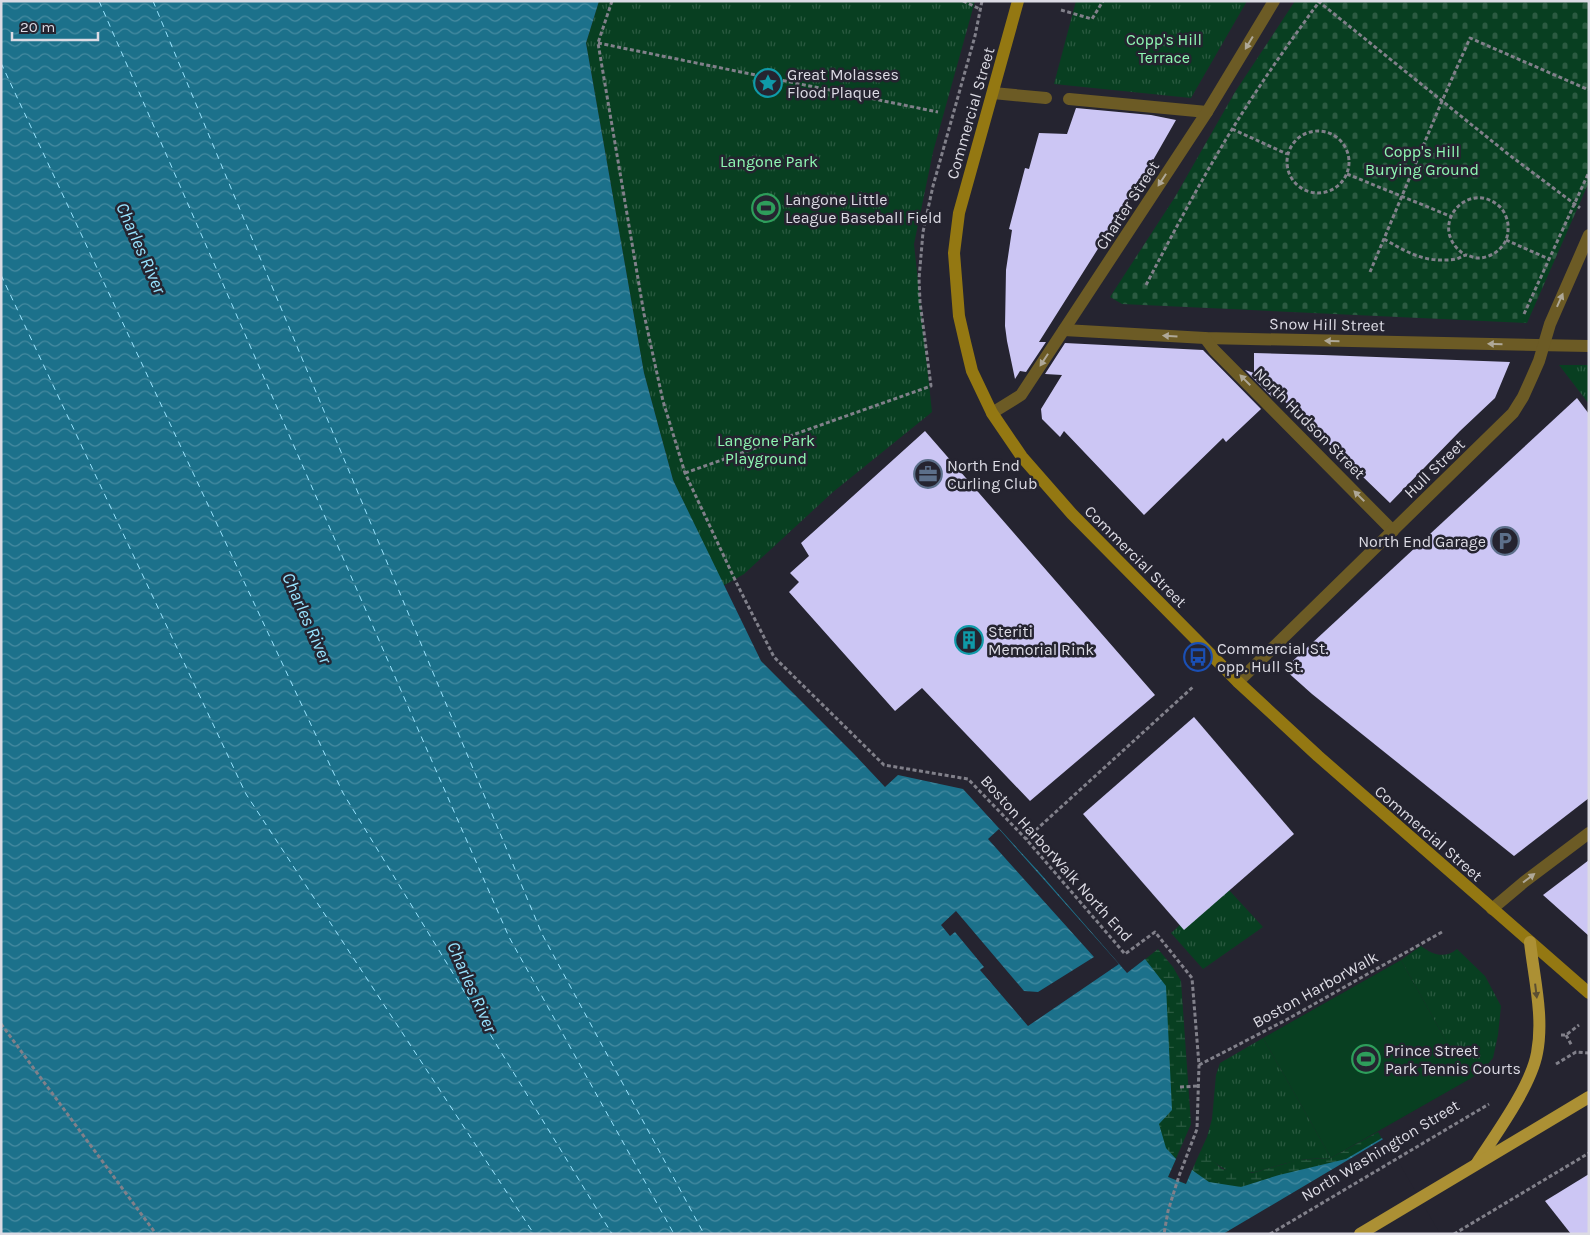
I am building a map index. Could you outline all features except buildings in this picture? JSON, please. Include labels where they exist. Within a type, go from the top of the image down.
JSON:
[{"type":"main road","name":"Commercial Street","points":[[1018,1],[959,213],[954,253],[959,316],[965,342],[972,371],[992,413],[1022,457],[1072,514],[1238,682],[1318,756],[1589,993]]},
{"type":"main road","points":[[1474,1166],[1498,1132],[1527,1081],[1537,1053],[1539,1021],[1530,942]]},
{"type":"main road","points":[[1360,1234],[1589,1097]]},
{"type":"street","name":"Charter Street","points":[[992,413],[1021,395],[1207,112],[1274,1]]},
{"type":"street","points":[[993,92],[1046,98]]},
{"type":"street","points":[[1069,99],[1207,112]]},
{"type":"street","name":"Hull Street","points":[[1238,682],[1513,413],[1524,397],[1550,324],[1589,234]]},
{"type":"street","name":"Snow Hill Street","points":[[1064,330],[1205,338],[1589,346]]},
{"type":"street","name":"North Hudson Street","points":[[1205,338],[1214,350],[1393,531]]},
{"type":"street","points":[[1492,909],[1524,882],[1589,833]]},
{"type":"path","points":[[612,1],[598,43],[938,112]]},
{"type":"path","points":[[963,1],[980,9],[982,1]]},
{"type":"path","points":[[1060,10],[1092,19],[1103,1]]},
{"type":"path","points":[[1146,285],[1232,129],[1277,60],[1319,2],[1442,101],[1580,208]]},
{"type":"path","points":[[1370,272],[1470,38],[1589,90]]},
{"type":"path","name":"Boston HarborWalk North End","points":[[598,43],[644,314],[663,401],[685,473],[736,582],[774,657],[884,765],[968,779],[1026,839],[1125,954],[1155,932],[1192,978],[1199,1066],[1198,1129],[1179,1176],[1168,1211],[1164,1234]]},
{"type":"path","points":[[1232,129],[1287,154]]},
{"type":"path","points":[[1323,132],[1334,136],[1341,142],[1347,152],[1349,164],[1346,174],[1342,182],[1331,191],[1324,193],[1308,192],[1300,188],[1293,181],[1289,173],[1287,154],[1298,138],[1307,133],[1323,132]]},
{"type":"path","points":[[1524,314],[1589,172]]},
{"type":"path","points":[[1346,174],[1450,216]]},
{"type":"path","points":[[1471,198],[1483,198],[1494,202],[1501,208],[1506,217],[1508,230],[1506,240],[1495,254],[1488,257],[1476,258],[1465,255],[1454,246],[1448,233],[1450,216],[1461,203],[1471,198]]},
{"type":"path","points":[[1384,239],[1414,255],[1434,260],[1457,259],[1465,255]]},
{"type":"path","points":[[1506,240],[1549,258]]},
{"type":"path","points":[[685,473],[931,386]]},
{"type":"path","points":[[1026,839],[1194,686]]},
{"type":"path","name":"Boston HarborWalk","points":[[1199,1066],[1286,1020],[1442,932]]},
{"type":"path","points":[[1,1024],[156,1234]]},
{"type":"path","points":[[1572,1046],[1566,1035],[1579,1025]]},
{"type":"path","points":[[1559,1062],[1576,1052],[1589,1054]]},
{"type":"path","points":[[1180,1087],[1199,1086]]},
{"type":"path","name":"North Washington Street","points":[[1270,1234],[1491,1103]]},
{"type":"path","points":[[1454,1234],[1589,1153]]},
{"type":"green space","name":"Langone Park","points":[[599,1],[975,1],[933,152],[914,244],[932,412],[833,492],[744,574],[723,586],[673,480],[644,373],[586,43]]},
{"type":"green space","name":"Copp's Hill Terrace","points":[[1076,1],[1247,1],[1191,98],[1054,84]]},
{"type":"green space","name":"Copp's Hill Burying Ground","points":[[1295,1],[1589,1],[1589,182],[1527,323],[1122,304],[1110,297],[1175,197],[1235,92]]},
{"type":"green space","points":[[1559,365],[1589,365],[1589,404]]},
{"type":"green space","points":[[1229,890],[1263,927],[1203,969],[1171,933]]},
{"type":"green space","points":[[1421,946],[1439,955],[1448,954],[1457,949],[1485,976],[1501,1006],[1493,1058],[1481,1072],[1468,1080],[1401,960]]},
{"type":"green space","points":[[1158,949],[1173,967],[1181,981],[1191,1124],[1168,1177],[1186,1184],[1201,1150],[1222,1169],[1252,1173],[1298,1160],[1331,1158],[1378,1132],[1418,1200],[1164,1201],[1127,974]]},
{"type":"green space","name":"Prince Street Park Tennis Courts","points":[[1401,960],[1468,1080],[1331,1158],[1263,1038]]},
{"type":"green space","points":[[1263,1038],[1331,1158],[1300,1160],[1257,1171],[1236,1173],[1214,1162],[1201,1150],[1212,1119],[1216,1075],[1220,1063]]},
{"type":"water","name":"Charles River","points":[[1,1],[599,1],[586,43],[644,373],[673,480],[761,661],[885,787],[898,775],[963,789],[1039,872],[1127,973],[1145,959],[1166,986],[1172,1110],[1159,1124],[1166,1148],[1176,1159],[1168,1177],[1186,1184],[1192,1170],[1209,1182],[1241,1187],[1279,1175],[1346,1159],[1382,1138],[1438,1234],[1,1234]]},
{"type":"pier","points":[[999,829],[1119,964],[1028,1026],[980,970],[984,967],[955,932],[950,936],[941,925],[956,911],[1024,991],[1038,992],[1094,957],[988,839]]},
{"type":"pier","points":[[1385,1138],[1440,1234],[1223,1234]]},
{"type":"ferry route","points":[[99,1],[509,937],[674,1234]]},
{"type":"ferry route","points":[[153,1],[542,934],[704,1234]]},
{"type":"ferry route","points":[[1,63],[343,793],[612,1234]]},
{"type":"ferry route","points":[[1,275],[246,794],[534,1234]]},
{"type":"place","name":"Great Molasses Flood Plaque","points":[[768,83]]},
{"type":"place","name":"Langone Little League Baseball Field","points":[[766,208]]},
{"type":"place","name":"North End Curling Club","points":[[928,474]]},
{"type":"place","name":"North End Garage","points":[[1505,541]]},
{"type":"place","name":"Steriti Memorial Rink","points":[[969,640]]},
{"type":"place","name":"Commercial St. opp. Hull St.","points":[[1198,657]]},
{"type":"place","name":"Prince Street Park Tennis Courts","points":[[1366,1059]]},
{"type":"park label","name":"Langone Park Playground","points":[[766,449]]}]
